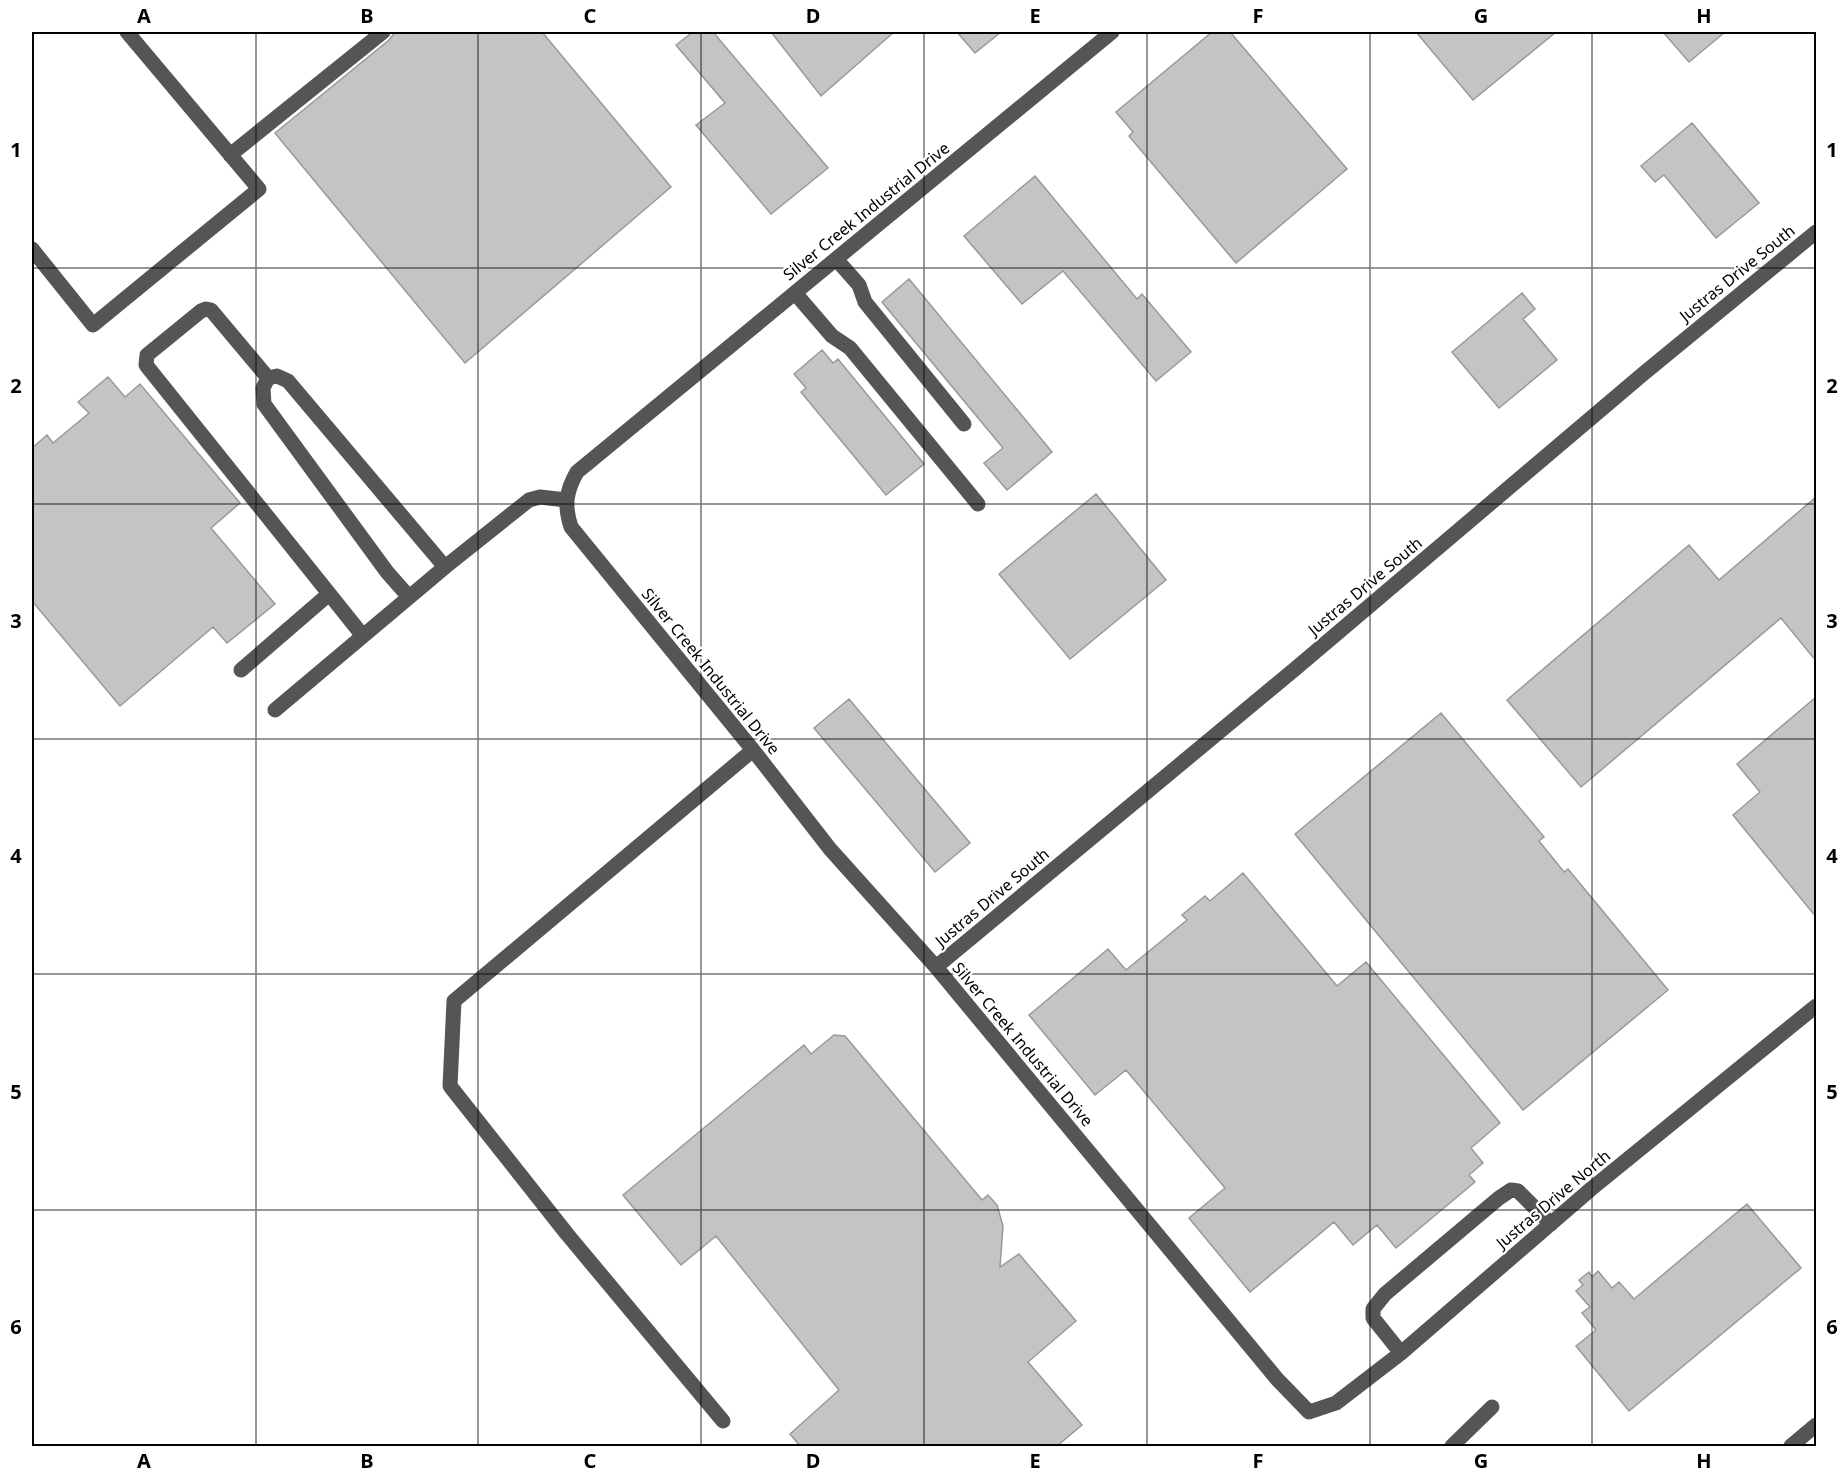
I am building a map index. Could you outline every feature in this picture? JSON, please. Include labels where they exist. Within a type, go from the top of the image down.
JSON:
[{"type":"street","points":[[32,249],[93,325],[259,189],[127,32]]},
{"type":"street","points":[[230,155],[383,32]]},
{"type":"street","name":"Silver Creek Industrial Drive","points":[[1112,32],[577,472],[569,487],[566,514],[580,540],[753,750],[830,849],[936,967],[1277,1378],[1309,1412]]},
{"type":"street","name":"Justras Drive South","points":[[936,967],[1816,232]]},
{"type":"street","points":[[836,259],[859,285],[865,302],[964,424]]},
{"type":"street","points":[[795,293],[831,336],[850,348],[978,504]]},
{"type":"street","points":[[268,378],[211,310],[206,309],[147,355],[146,361],[146,366],[363,636]]},
{"type":"street","points":[[268,378],[278,376],[288,381],[445,567]]},
{"type":"street","points":[[268,378],[263,388],[264,404],[387,572],[409,597]]},
{"type":"street","points":[[275,710],[445,567],[529,500],[540,497],[566,500]]},
{"type":"street","points":[[241,670],[329,594]]},
{"type":"street","points":[[723,1421],[567,1234],[450,1086],[450,1075],[454,1001],[753,750]]},
{"type":"street","name":"Justras Drive North","points":[[1309,1412],[1336,1402],[1401,1353],[1551,1224],[1816,1006]]},
{"type":"street","points":[[1401,1353],[1373,1318],[1373,1309],[1385,1294],[1511,1190],[1518,1191],[1551,1224]]},
{"type":"street","points":[[1452,1446],[1492,1407]]},
{"type":"street","points":[[1791,1446],[1816,1425]]},
{"type":"building","points":[[395,32],[542,32],[671,187],[465,363],[275,133],[389,40]]},
{"type":"building","points":[[693,32],[713,32],[828,168],[771,214],[696,125],[725,103],[676,45]]},
{"type":"building","points":[[771,32],[894,32],[821,96]]},
{"type":"building","points":[[957,32],[1001,32],[975,53]]},
{"type":"building","points":[[1212,32],[1230,32],[1347,169],[1236,263],[1129,136],[1133,132],[1116,112]]},
{"type":"building","points":[[1416,32],[1556,32],[1473,100]]},
{"type":"building","points":[[1663,32],[1725,32],[1689,62]]},
{"type":"building","points":[[1692,123],[1759,203],[1716,238],[1664,175],[1655,182],[1641,166]]},
{"type":"building","points":[[1035,176],[1137,299],[1142,294],[1191,352],[1156,381],[1063,271],[1022,304],[964,236]]},
{"type":"building","points":[[909,279],[1052,452],[1007,490],[984,463],[1003,448],[882,302]]},
{"type":"building","points":[[1522,293],[1535,309],[1523,319],[1557,360],[1499,408],[1452,352]]},
{"type":"building","points":[[822,350],[833,363],[838,359],[924,464],[886,495],[801,392],[806,388],[794,374]]},
{"type":"building","points":[[108,377],[125,397],[140,384],[240,503],[211,528],[275,604],[227,643],[213,627],[120,706],[32,601],[32,448],[47,435],[53,443],[89,413],[78,402]]},
{"type":"building","points":[[1096,494],[1166,580],[1070,659],[999,574]]},
{"type":"building","points":[[1816,497],[1816,661],[1781,618],[1581,787],[1507,700],[1689,545],[1719,580]]},
{"type":"building","points":[[1816,697],[1816,917],[1733,815],[1760,792],[1737,764]]},
{"type":"building","points":[[849,699],[970,843],[935,872],[814,728]]},
{"type":"building","points":[[1441,713],[1544,837],[1539,841],[1564,872],[1568,869],[1668,990],[1523,1110],[1295,834]]},
{"type":"building","points":[[1243,873],[1337,986],[1366,962],[1500,1123],[1471,1148],[1483,1163],[1469,1175],[1475,1182],[1396,1248],[1377,1225],[1353,1245],[1334,1222],[1250,1292],[1189,1218],[1225,1188],[1126,1070],[1095,1095],[1029,1015],[1108,949],[1126,970],[1187,920],[1182,915],[1205,896],[1210,901]]},
{"type":"building","points":[[834,1035],[845,1036],[982,1200],[988,1195],[997,1205],[1003,1226],[1000,1267],[1019,1254],[1076,1321],[1028,1362],[1082,1425],[1057,1446],[800,1446],[790,1434],[839,1390],[716,1236],[681,1265],[623,1195],[804,1045],[811,1054]]},
{"type":"building","points":[[1747,1204],[1801,1268],[1629,1411],[1576,1346],[1596,1330],[1582,1313],[1590,1307],[1576,1291],[1583,1285],[1579,1280],[1589,1272],[1592,1277],[1598,1271],[1612,1288],[1619,1282],[1634,1299]]}]
